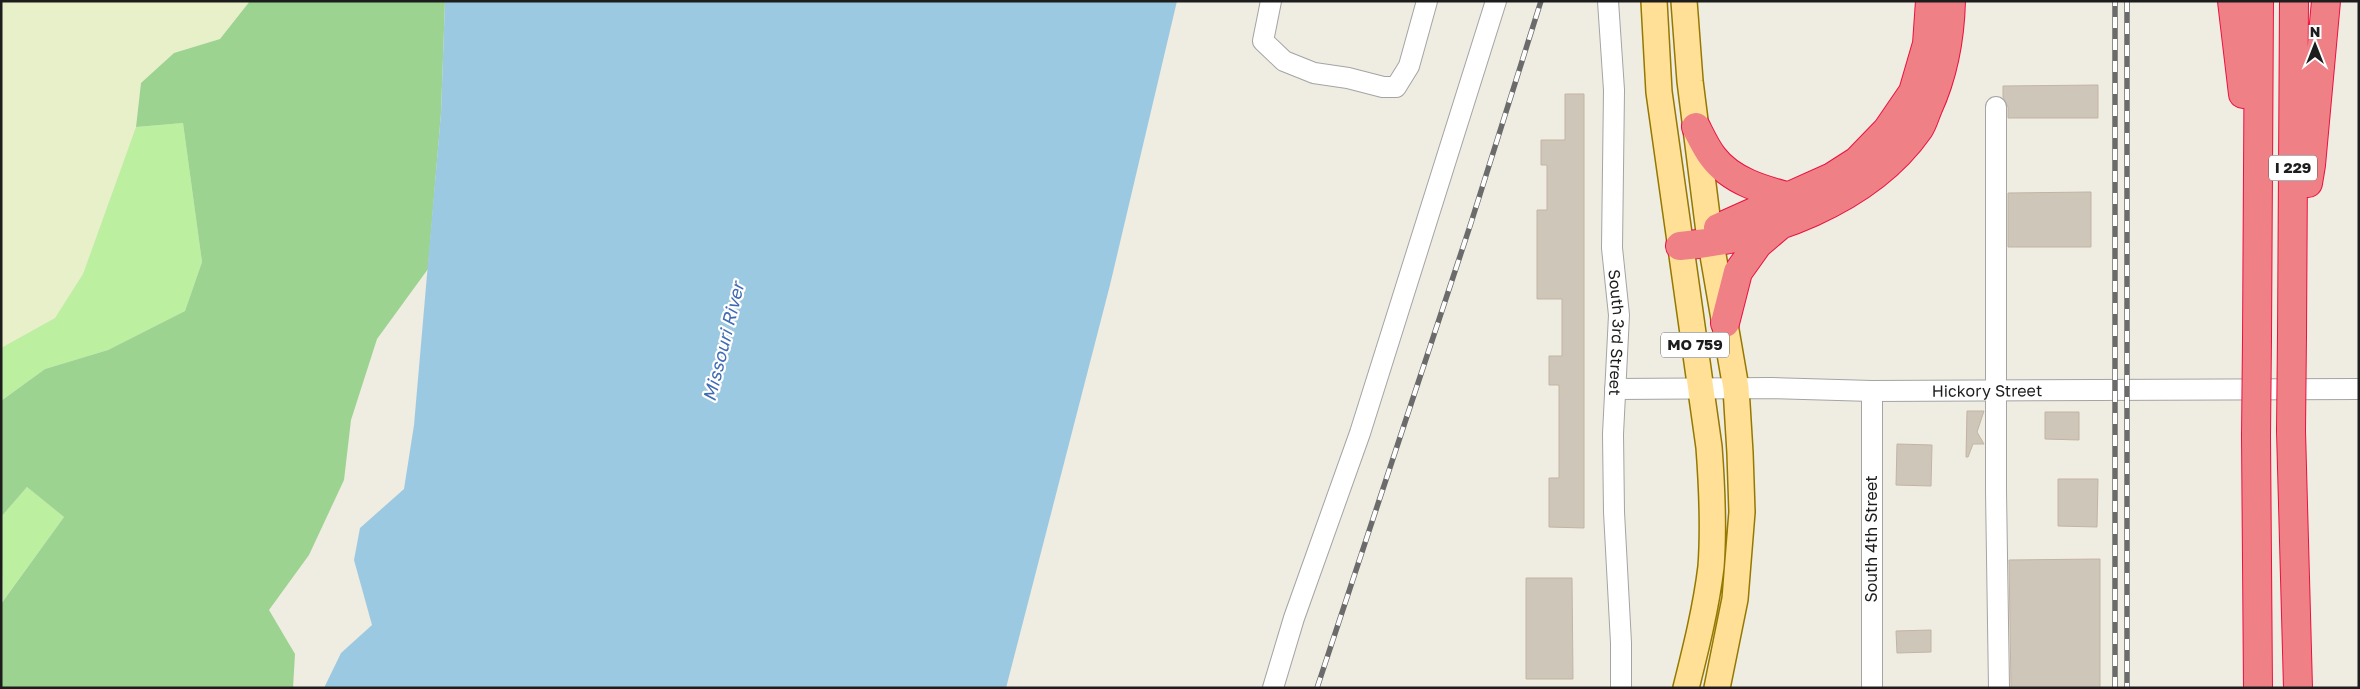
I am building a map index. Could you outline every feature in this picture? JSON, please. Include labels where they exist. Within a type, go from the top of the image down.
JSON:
[{"type":"highway","points":[[1710,238],[1832,177],[1857,161],[1887,130],[1913,92],[1927,44],[1930,1]]},
{"type":"highway","points":[[1725,323],[1738,272],[1758,244],[1778,227],[1853,191],[1892,161],[1919,128],[1940,82],[1950,34],[1951,1]]},
{"type":"highway","points":[[2232,1],[2258,224]]},
{"type":"highway","name":"I 229","points":[[2258,688],[2256,436],[2259,1]]},
{"type":"highway","name":"I 229","points":[[2294,1],[2291,431],[2298,688]]},
{"type":"highway","points":[[2293,253],[2311,165],[2326,1]]},
{"type":"highway","points":[[1696,127],[1713,158],[1733,175],[1760,189],[1790,197]]},
{"type":"highway","points":[[1680,246],[1710,238],[1778,227]]},
{"type":"main road","name":"MO 759","points":[[1654,1],[1659,92],[1709,447],[1713,504],[1710,567],[1699,635],[1686,688]]},
{"type":"main road","name":"MO 759","points":[[1684,1],[1690,81],[1710,238],[1736,388],[1742,512],[1735,599],[1717,688]]},
{"type":"street","points":[[1271,1],[1263,41],[1284,61],[1314,73],[1348,78],[1383,87],[1396,87],[1409,66],[1427,1]]},
{"type":"street","points":[[1273,688],[1294,618],[1360,434],[1496,1]]},
{"type":"street","name":"South 3rd Street","points":[[1608,1],[1614,90],[1612,248],[1618,315],[1614,512],[1622,664],[1621,688]]},
{"type":"street","points":[[1996,107],[1999,688]]},
{"type":"street","name":"Hickory Street","points":[[1615,389],[1736,388],[1872,391],[2359,389]]},
{"type":"street","name":"South 4th Street","points":[[1872,391],[1872,688]]},
{"type":"green space","points":[[1,1],[250,1],[220,39],[174,53],[141,83],[136,127],[83,274],[55,318],[1,348]]},
{"type":"green space","points":[[250,1],[445,1],[441,113],[428,269],[377,339],[351,420],[344,480],[309,555],[269,610],[295,654],[293,688],[1,688],[1,604],[64,517],[27,487],[1,517],[1,401],[45,369],[108,350],[185,311],[202,262],[183,123],[136,127],[141,83],[174,53],[220,39]]},
{"type":"green space","points":[[183,123],[202,262],[185,311],[108,350],[45,369],[1,401],[1,348],[55,318],[83,274],[136,127]]},
{"type":"green space","points":[[27,487],[64,517],[3,601],[1,517]]},
{"type":"water","name":"Missouri River","points":[[445,1],[1177,1],[1110,285],[1006,688],[324,688],[341,653],[372,625],[354,560],[360,528],[404,489],[414,425],[441,113]]},
{"type":"building","points":[[2098,85],[2098,118],[2008,118],[2008,107],[2003,97],[2003,86]]},
{"type":"building","points":[[1565,94],[1584,94],[1584,528],[1549,527],[1549,478],[1559,478],[1559,385],[1549,385],[1549,356],[1562,356],[1562,299],[1537,299],[1537,210],[1547,210],[1547,165],[1541,165],[1541,140],[1565,140]]},
{"type":"building","points":[[2091,192],[2091,247],[2008,247],[2008,193]]},
{"type":"building","points":[[1967,411],[1984,411],[1977,432],[1984,444],[1973,444],[1968,457],[1966,457]]},
{"type":"building","points":[[2045,412],[2079,412],[2079,440],[2045,439]]},
{"type":"building","points":[[1897,444],[1932,445],[1931,486],[1896,485]]},
{"type":"building","points":[[2058,479],[2098,479],[2097,527],[2058,526]]},
{"type":"building","points":[[2100,559],[2100,688],[2011,688],[2009,560]]},
{"type":"building","points":[[1526,578],[1572,578],[1573,679],[1526,679]]},
{"type":"building","points":[[1931,630],[1931,652],[1897,653],[1896,631]]},
{"type":"railway","points":[[1317,688],[1470,226],[1541,1]]},
{"type":"railway","points":[[2115,1],[2115,688]]},
{"type":"railway","points":[[2127,1],[2127,688]]}]
